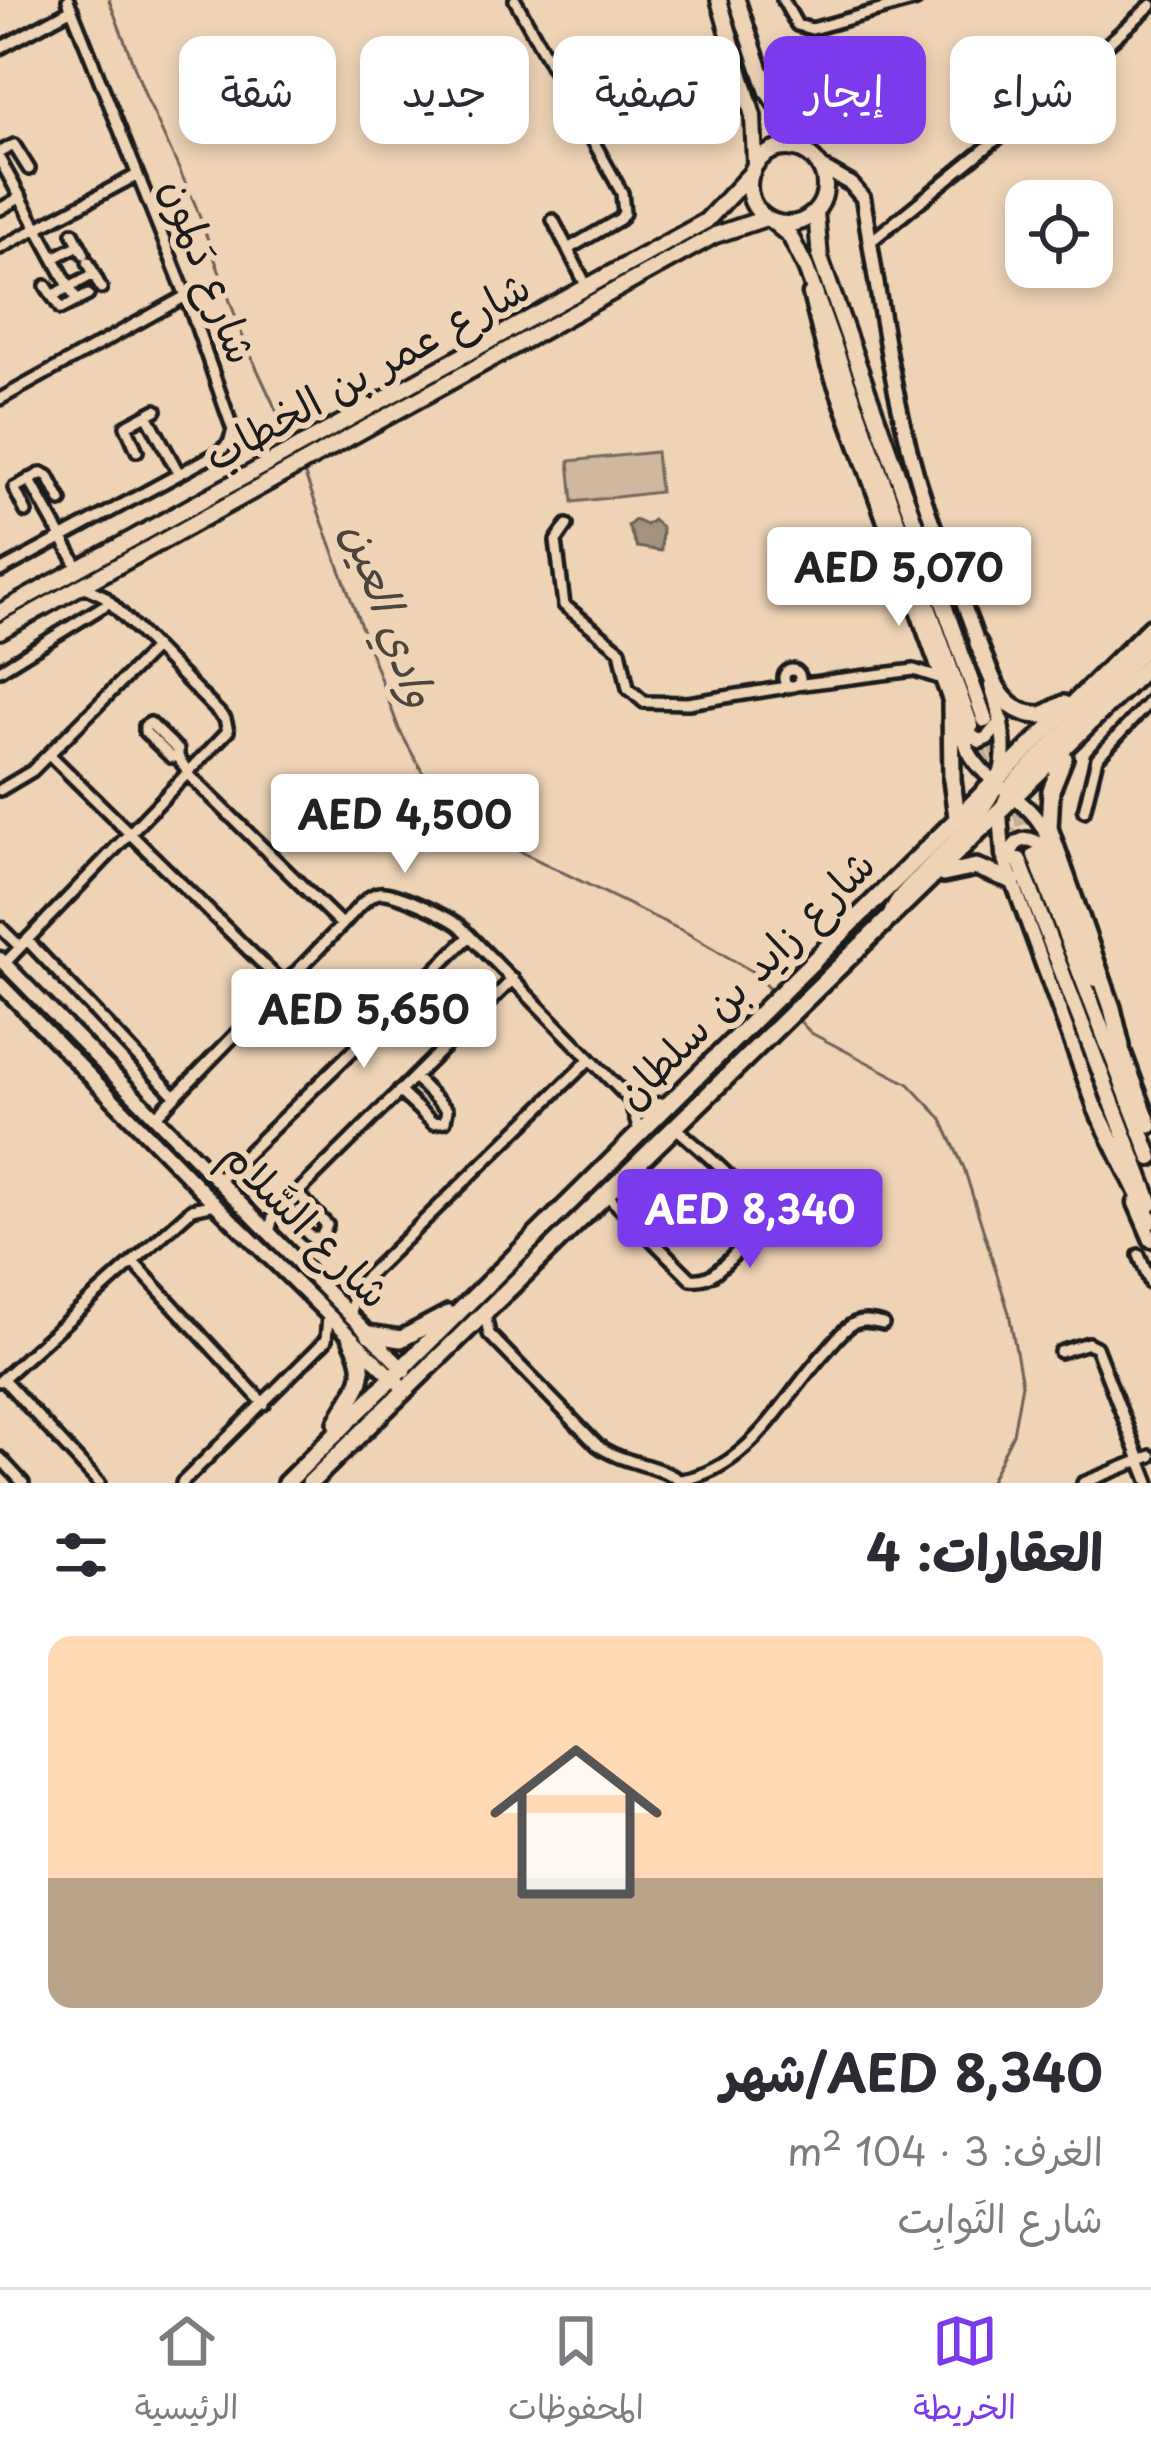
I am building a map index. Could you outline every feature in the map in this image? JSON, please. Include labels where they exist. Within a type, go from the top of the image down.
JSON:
[{"type":"highway","points":[[978,644],[1007,704],[1023,713],[1043,715],[1060,707],[1124,645],[1151,627]]},
{"type":"highway","name":"شارع زايد بن سلطان","points":[[286,1483],[676,1100],[849,956],[1000,812],[1003,785],[1151,627]]},
{"type":"highway","points":[[1121,1046],[1049,828],[1049,809],[1058,768],[1066,755],[1151,666]]},
{"type":"highway","name":"شارع زايد بن سلطان","points":[[310,1483],[674,1126],[834,941],[957,817],[1151,666]]},
{"type":"highway","points":[[951,704],[957,817]]},
{"type":"highway","points":[[930,880],[957,869],[1019,866]]},
{"type":"highway","points":[[331,1438],[362,1379],[357,1337],[400,1339],[466,1304]]},
{"type":"main road","points":[[719,0],[753,116],[752,202],[790,236],[806,268],[972,726],[980,740],[987,739],[1003,721]]},
{"type":"main road","points":[[737,0],[768,92],[807,153],[863,198],[886,353],[905,433],[926,507],[1003,721],[1003,785]]},
{"type":"main road","points":[[754,168],[764,156],[785,148],[807,153]]},
{"type":"main road","points":[[821,167],[825,196],[816,212],[815,231],[824,270],[972,726],[973,760],[1034,812],[1043,827],[1151,1126]]},
{"type":"main road","name":"شارع عمر بن الخطاب","points":[[0,612],[706,221],[754,168]]},
{"type":"main road","points":[[769,220],[791,225],[816,212]]},
{"type":"main road","name":"شارع عمر بن الخطاب","points":[[0,631],[715,235],[769,220]]},
{"type":"main road","points":[[806,268],[828,365],[951,704],[972,726]]},
{"type":"main road","points":[[889,919],[898,898],[1003,785],[1151,644]]},
{"type":"main road","points":[[1000,812],[1002,848],[1019,866],[1151,1204]]},
{"type":"main road","points":[[1100,986],[1042,846],[1034,840],[1020,841],[1010,852],[1151,1158]]},
{"type":"main road","points":[[1019,866],[1096,1109],[1151,1240]]},
{"type":"main road","name":"شارع السَّلام","points":[[2,961],[155,1117],[221,1176],[255,1219],[351,1315],[357,1337]]},
{"type":"main road","name":"شارع السَّلام","points":[[0,985],[328,1316],[410,1386]]},
{"type":"main road","points":[[1096,1109],[1151,1221]]},
{"type":"street","points":[[515,0],[624,204],[620,219],[568,249]]},
{"type":"street","points":[[783,0],[796,25],[812,29],[916,0]]},
{"type":"street","points":[[0,48],[70,5]]},
{"type":"street","name":"شارع دَلمون","points":[[0,571],[224,449],[233,430],[186,296],[70,5]]},
{"type":"street","points":[[870,242],[994,143],[1151,5]]},
{"type":"street","points":[[14,145],[26,164],[1,163],[14,145]]},
{"type":"street","points":[[1,163],[70,287],[83,298],[61,309],[49,291],[70,287],[94,274]]},
{"type":"street","points":[[0,248],[136,175]]},
{"type":"street","points":[[2,213],[21,197]]},
{"type":"street","points":[[553,220],[587,287]]},
{"type":"street","points":[[73,233],[101,288]]},
{"type":"street","points":[[54,258],[84,254]]},
{"type":"street","points":[[0,398],[186,296]]},
{"type":"street","points":[[137,452],[126,427],[151,412],[178,474]]},
{"type":"street","points":[[53,486],[24,508],[14,488],[44,473],[53,486],[61,501]]},
{"type":"street","points":[[29,479],[79,568]]},
{"type":"street","points":[[567,525],[556,541],[564,604],[620,650],[634,697],[659,705],[797,683]]},
{"type":"street","points":[[101,575],[107,599]]},
{"type":"street","points":[[2,961],[229,728],[107,599],[82,586]]},
{"type":"street","points":[[0,670],[107,599]]},
{"type":"street","points":[[914,670],[925,661],[930,645]]},
{"type":"street","points":[[0,790],[24,778],[155,648]]},
{"type":"street","points":[[772,688],[784,675],[786,683],[818,684],[914,670],[942,679]]},
{"type":"street","points":[[1084,811],[1096,758],[1151,700]]},
{"type":"street","points":[[49,754],[284,986]]},
{"type":"street","points":[[178,757],[187,773],[342,925]]},
{"type":"street","points":[[155,1117],[342,925],[372,897],[383,893],[447,917],[630,1100],[645,1105],[676,1100]]},
{"type":"street","points":[[0,927],[23,944],[175,1096]]},
{"type":"street","points":[[221,1176],[470,937]]},
{"type":"street","points":[[269,1232],[277,1213],[513,979]]},
{"type":"street","points":[[351,1315],[355,1289],[590,1060]]},
{"type":"street","points":[[400,1091],[433,1123],[445,1121],[447,1109],[414,1077]]},
{"type":"street","points":[[1137,1090],[1151,1099]]},
{"type":"street","points":[[630,1100],[640,1136]]},
{"type":"street","points":[[605,1192],[691,1279],[705,1280],[715,1274],[756,1231],[758,1210],[674,1126]]},
{"type":"street","points":[[192,1209],[194,1182]]},
{"type":"street","points":[[277,1213],[312,1238],[321,1237],[327,1225],[297,1193]]},
{"type":"street","points":[[99,1483],[1,1380],[192,1209],[215,1204]]},
{"type":"street","points":[[255,1219],[277,1213]]},
{"type":"street","points":[[1139,1255],[1151,1284]]},
{"type":"street","points":[[133,1262],[264,1404]]},
{"type":"street","points":[[326,1292],[355,1289]]},
{"type":"street","points":[[486,1310],[489,1334],[597,1445],[618,1459],[680,1482],[709,1474],[738,1453],[778,1414],[812,1366],[848,1327],[864,1321],[883,1324]]},
{"type":"street","points":[[182,1483],[326,1340],[328,1316]]},
{"type":"street","points":[[464,1331],[489,1334]]},
{"type":"street","points":[[326,1340],[357,1337]]},
{"type":"street","points":[[1060,1352],[1088,1343],[1096,1347],[1146,1458],[1149,1483]]},
{"type":"street","points":[[1083,1483],[1146,1458]]},
{"type":"street","points":[[0,1459],[22,1483]]},
{"type":"shaded area","points":[[656,452],[660,492],[573,502],[569,461]]},
{"type":"shaded area","points":[[635,520],[646,525],[653,520],[662,528],[661,551],[637,547],[628,526]]},
{"type":"waterway","name":"وادي العين","points":[[109,0],[195,204],[245,343],[291,442]]},
{"type":"waterway","name":"وادي العين","points":[[302,467],[399,729],[433,792],[476,830],[687,933],[753,972],[771,991]]},
{"type":"waterway","name":"وادي العين","points":[[794,1015],[811,1033],[909,1084],[941,1118],[964,1168],[1009,1313],[1022,1384],[1013,1434],[989,1483]]},
{"type":"tunnel","points":[[987,725],[1003,772]]},
{"type":"tunnel","points":[[973,731],[1018,857]]},
{"type":"tunnel","points":[[1011,792],[1033,850]]}]
